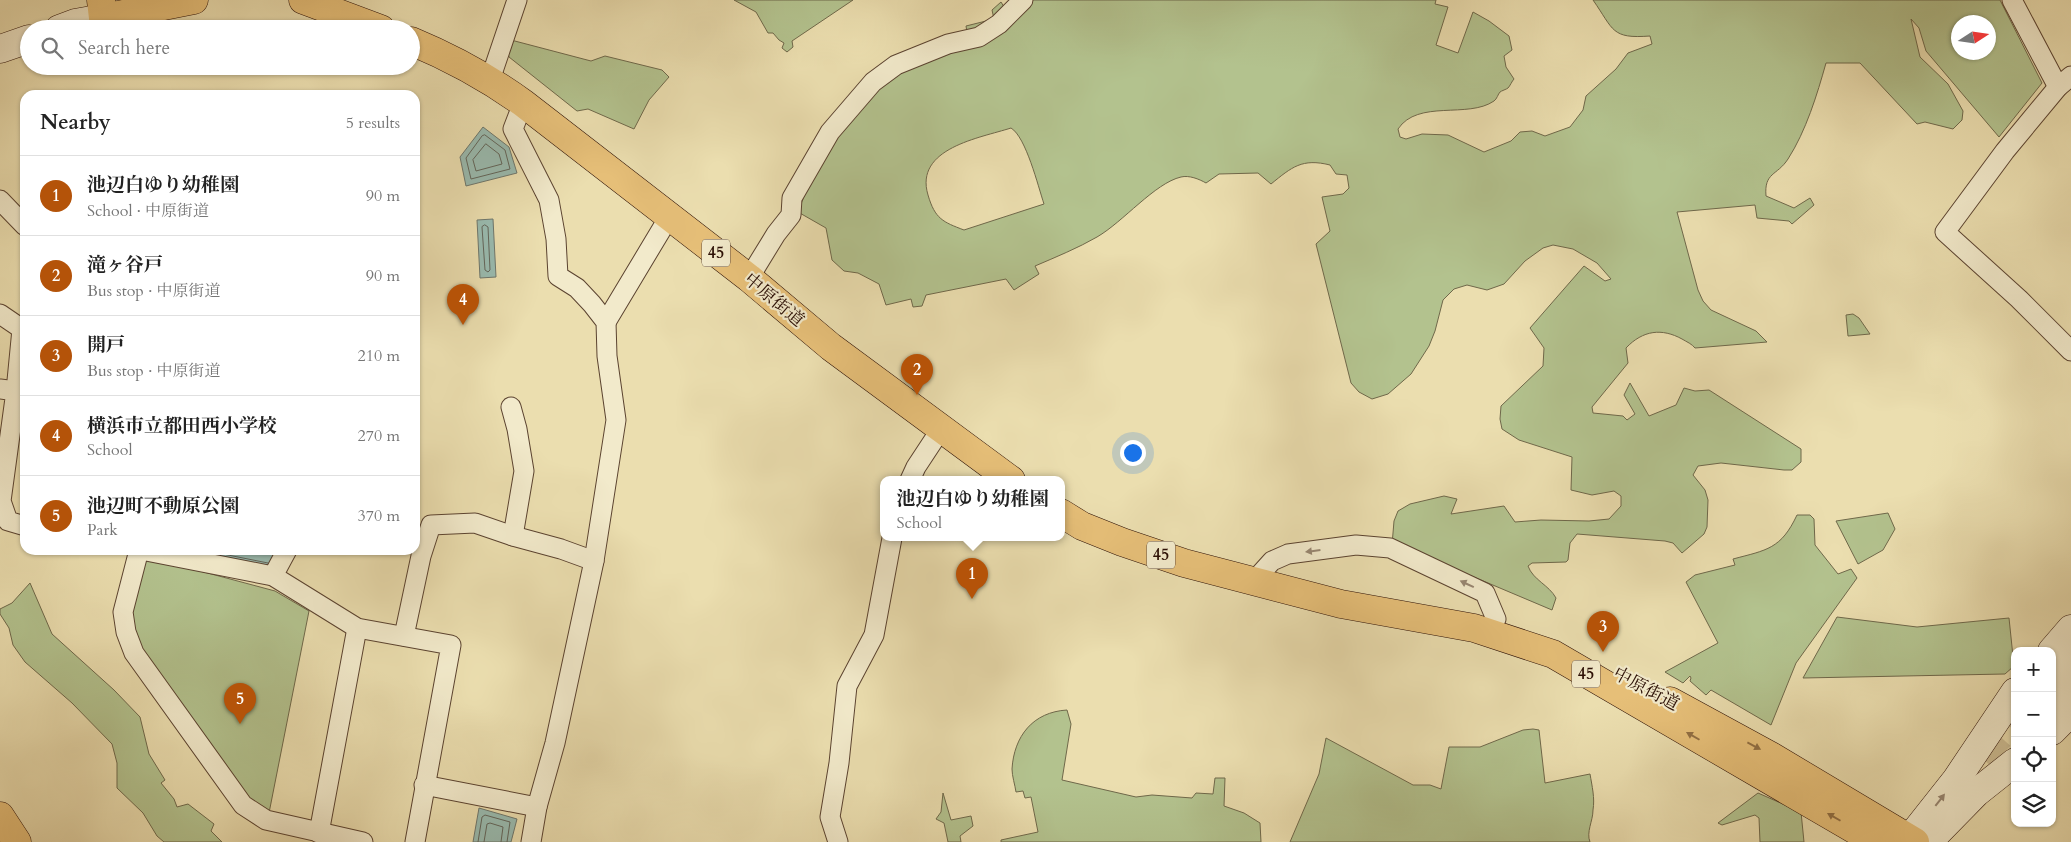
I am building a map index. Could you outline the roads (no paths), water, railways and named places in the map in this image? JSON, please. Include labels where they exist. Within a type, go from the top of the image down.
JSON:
[{"type":"main road","points":[[102,9],[194,0]]},
{"type":"main road","points":[[303,0],[357,20]]},
{"type":"main road","name":"中原街道","points":[[420,45],[452,58],[490,80],[523,103],[749,278],[831,347],[1006,476]]},
{"type":"main road","name":"中原街道","points":[[1065,516],[1082,526],[1122,542],[1184,563],[1341,604],[1474,628],[1553,654],[1876,842]]},
{"type":"main road","name":"中原街道","points":[[1259,583],[1344,588],[1474,613],[1496,619],[1545,638],[1583,655],[1771,756],[1915,841]]},
{"type":"main road","points":[[0,816],[17,842]]},
{"type":"street","points":[[490,80],[517,0]]},
{"type":"street","points":[[749,278],[776,234],[791,215],[792,198],[830,132],[873,82],[896,65],[948,44],[979,37],[999,24],[1023,0]]},
{"type":"street","points":[[2012,0],[2064,82],[2005,151],[1945,232],[2019,299],[2071,351]]},
{"type":"street","points":[[81,20],[102,9]]},
{"type":"street","points":[[0,49],[20,42]]},
{"type":"street","points":[[523,103],[513,130],[549,200],[556,239],[550,274],[576,288],[606,322]]},
{"type":"street","points":[[0,200],[20,221]]},
{"type":"street","points":[[531,842],[537,807],[555,743],[594,561],[616,420],[607,356],[606,322],[669,217]]},
{"type":"street","points":[[0,314],[20,328]]},
{"type":"street","points":[[20,338],[8,390],[1,501],[8,521],[20,525]]},
{"type":"street","points":[[510,407],[517,429],[524,471],[513,536]]},
{"type":"street","points":[[912,476],[941,429]]},
{"type":"street","points":[[404,636],[421,556],[423,523],[476,523],[513,536],[561,548],[594,561]]},
{"type":"street","points":[[838,842],[830,817],[839,763],[847,686],[874,634],[891,541]]},
{"type":"street","points":[[1259,583],[1272,561],[1288,554],[1356,545],[1390,548],[1485,593],[1496,619]]},
{"type":"street","points":[[139,555],[123,612],[126,632],[134,653],[243,805],[266,820],[363,842]]},
{"type":"street","points":[[186,555],[273,576],[357,628],[451,645],[415,842]]},
{"type":"street","points":[[273,576],[284,555]]},
{"type":"street","points":[[319,833],[357,628]]},
{"type":"street","points":[[2056,647],[2071,630]]},
{"type":"street","points":[[2056,674],[2071,657]]},
{"type":"street","points":[[2056,700],[2071,684]]},
{"type":"street","points":[[1915,841],[2011,701]]},
{"type":"street","points":[[2056,727],[2071,712]]},
{"type":"street","points":[[1915,841],[2011,765]]},
{"type":"street","points":[[424,785],[537,807]]},
{"type":"water","points":[[483,127],[509,147],[517,173],[466,186],[460,157]]},
{"type":"water","points":[[493,219],[496,277],[480,278],[477,220]]},
{"type":"water","points":[[202,555],[279,555],[272,569]]},
{"type":"water","points":[[479,808],[517,819],[511,842],[473,842]]},
{"type":"tunnel","points":[[1981,757],[2011,724]]},
{"type":"place","name":"横浜市立都田西小学校","points":[[463,325]]},
{"type":"place","name":"滝ヶ谷戸","points":[[917,395]]},
{"type":"place","name":"池辺白ゆり幼稚園","points":[[972,599]]},
{"type":"place","name":"開戸","points":[[1603,652]]},
{"type":"place","name":"池辺町不動原公園","points":[[240,724]]}]
